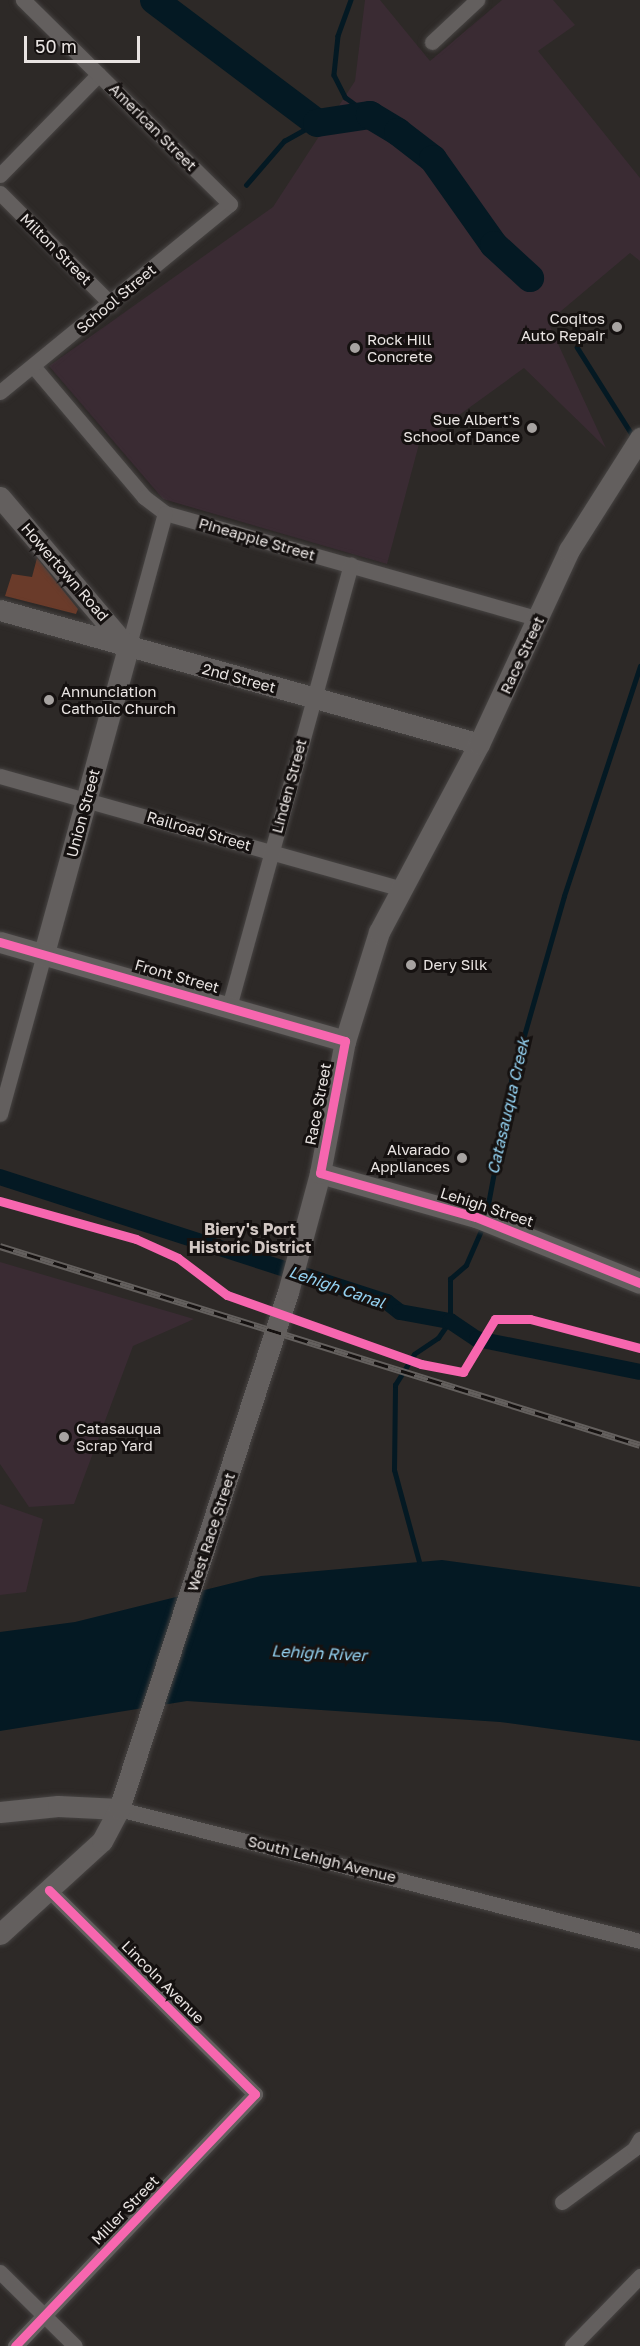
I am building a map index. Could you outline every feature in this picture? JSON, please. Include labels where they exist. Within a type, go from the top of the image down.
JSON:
[{"type":"main road","name":"Race Street","points":[[299,1253],[320,1173],[345,1041],[399,888],[479,744],[539,619],[569,550],[640,438]]},
{"type":"main road","name":"Howertown Road","points":[[0,497],[128,648]]},
{"type":"main road","name":"2nd Street","points":[[0,610],[128,648],[479,744]]},
{"type":"main road","name":"Union Street","points":[[44,954],[128,648]]},
{"type":"main road","name":"Front Street","points":[[0,942],[345,1041]]},
{"type":"main road","name":"Lehigh Street","points":[[320,1173],[484,1220],[640,1283]]},
{"type":"main road","name":"West Race Street","points":[[0,1934],[102,1841],[118,1809],[211,1533],[299,1253]]},
{"type":"main road","name":"South Lehigh Avenue","points":[[0,1812],[58,1806],[118,1809]]},
{"type":"street","name":"American Street","points":[[24,0],[230,204]]},
{"type":"street","points":[[432,42],[477,0]]},
{"type":"street","points":[[0,175],[99,74]]},
{"type":"street","name":"Milton Street","points":[[0,193],[111,304]]},
{"type":"street","name":"School Street","points":[[0,392],[111,304],[230,204]]},
{"type":"street","name":"Pineapple Street","points":[[33,366],[144,497],[165,513],[539,619]]},
{"type":"street","name":"Union Street","points":[[128,648],[165,513]]},
{"type":"street","name":"Linden Street","points":[[229,1007],[312,698],[351,566]]},
{"type":"street","name":"Railroad Street","points":[[0,776],[399,888]]},
{"type":"street","name":"Union Street","points":[[0,1113],[44,954]]},
{"type":"street","name":"South Lehigh Avenue","points":[[118,1809],[640,1941]]},
{"type":"street","name":"Lincoln Avenue","points":[[49,1890],[255,2094]]},
{"type":"street","name":"Miller Street","points":[[15,2346],[255,2094]]},
{"type":"street","points":[[562,2202],[634,2149],[640,2139]]},
{"type":"street","points":[[0,2272],[75,2346]]},
{"type":"street","points":[[572,2346],[639,2278]]},
{"type":"shaded area","points":[[365,0],[380,0],[430,61],[502,0],[553,0],[575,25],[538,51],[640,178],[640,261],[630,253],[548,322],[606,448],[524,368],[419,444],[387,564],[163,499],[49,366],[273,207],[355,81]]},
{"type":"shaded area","points":[[37,558],[78,609],[76,614],[5,596],[12,574],[32,577]]},
{"type":"shaded area","name":"Catasauqua Scrap Yard","points":[[0,1262],[194,1319],[133,1346],[74,1504],[29,1507],[0,1464]]},
{"type":"shaded area","points":[[0,1504],[43,1519],[26,1592],[0,1595]]},
{"type":"water","name":"Lehigh River","points":[[442,1560],[640,1587],[640,1741],[500,1722],[187,1701],[0,1731],[0,1632],[75,1622],[261,1576]]},
{"type":"waterway","name":"Catasauqua Creek","points":[[154,0],[317,123],[370,115],[398,132],[433,159],[494,245],[530,278]]},
{"type":"waterway","points":[[351,0],[338,36],[334,75],[345,97],[370,115]]},
{"type":"waterway","points":[[246,185],[284,141],[317,123]]},
{"type":"waterway","name":"Catasauqua Creek","points":[[577,347],[633,436]]},
{"type":"waterway","name":"Catasauqua Creek","points":[[486,1215],[511,1081],[564,896],[640,666]]},
{"type":"waterway","name":"Lehigh Canal","points":[[0,1177],[387,1302],[400,1312],[450,1321],[477,1339],[640,1372]]},
{"type":"waterway","name":"Catasauqua Creek","points":[[419,1562],[394,1470],[395,1385],[414,1354],[438,1338],[450,1321],[450,1279],[466,1265],[483,1226]]},
{"type":"railway","points":[[0,1246],[640,1445]]},
{"type":"cycle path","points":[[0,942],[345,1041],[320,1173],[476,1217],[640,1283]]},
{"type":"cycle path","points":[[0,1201],[136,1239],[178,1258],[227,1295],[421,1364],[463,1372],[495,1319],[530,1319],[640,1348]]},
{"type":"cycle path","points":[[15,2346],[255,2094],[49,1890]]},
{"type":"place","name":"Coqitos Auto Repair","points":[[617,327]]},
{"type":"place","name":"Rock Hill Concrete","points":[[355,348]]},
{"type":"place","name":"Sue Albert's School of Dance","points":[[532,428]]},
{"type":"place","name":"Annunciation Catholic Church","points":[[49,700]]},
{"type":"place","name":"Dery Silk","points":[[411,965]]},
{"type":"place","name":"Alvarado Appliances","points":[[462,1158]]},
{"type":"place","name":"Catasauqua Scrap Yard","points":[[64,1437]]},
{"type":"district","name":"Biery's Port Historic District","points":[[250,1238]]}]
